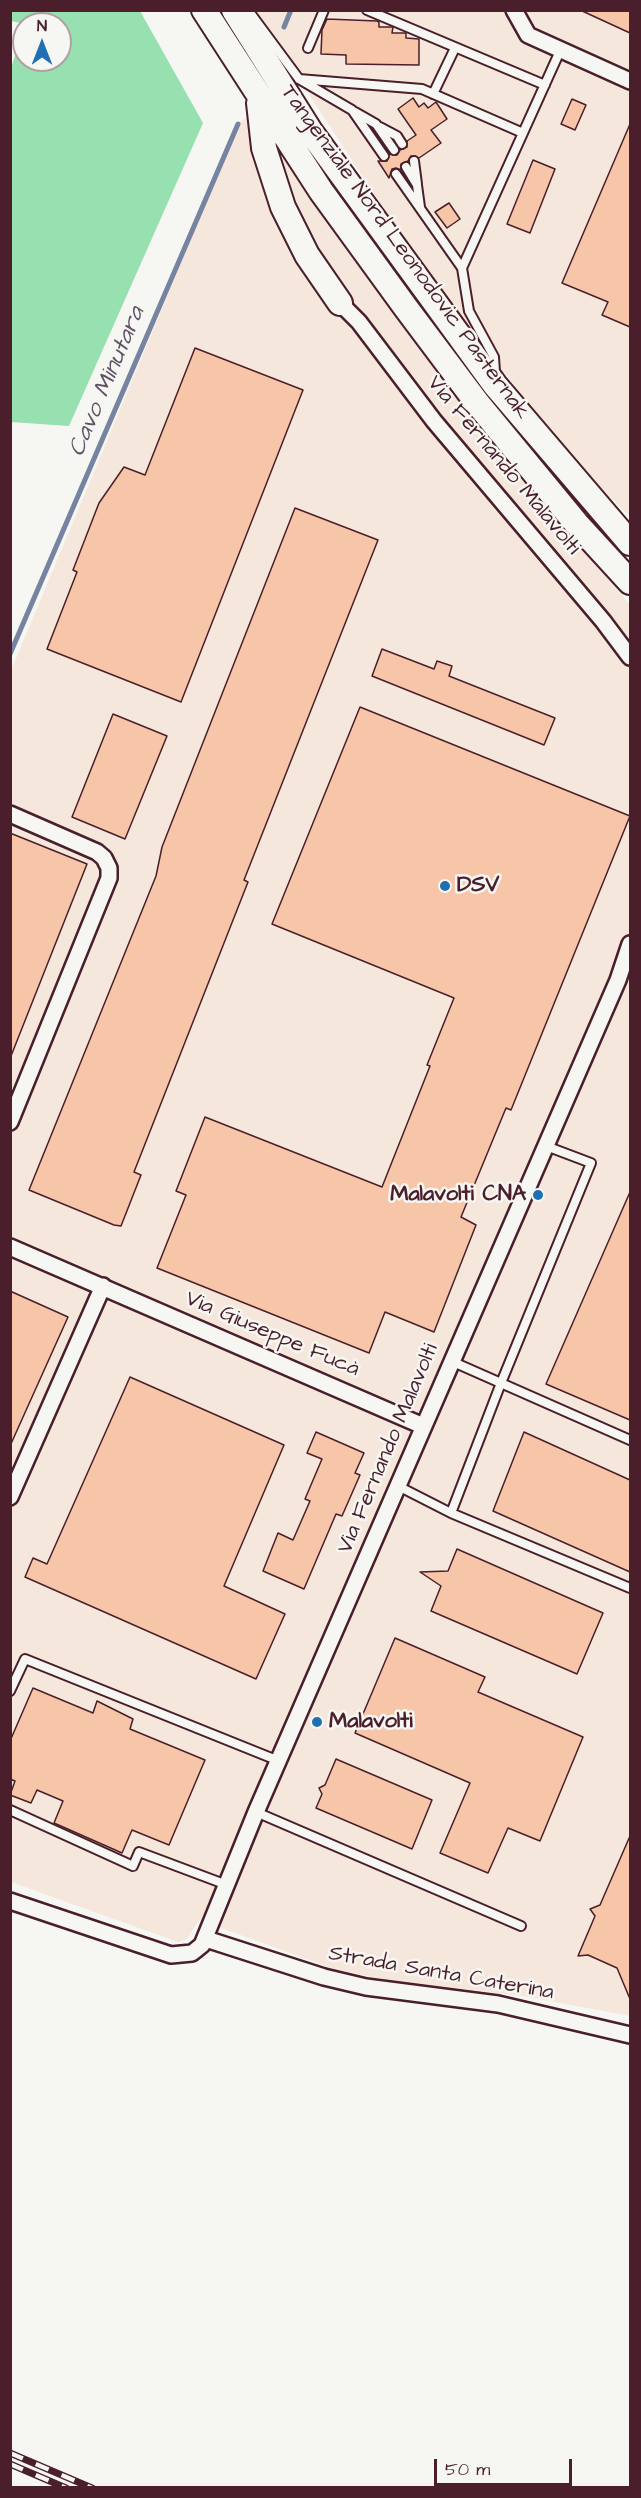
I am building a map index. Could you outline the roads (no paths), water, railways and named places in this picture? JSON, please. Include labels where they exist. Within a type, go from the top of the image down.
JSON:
[{"type":"highway","name":"Tangenziale Nord Leonodovic Pasternak","points":[[204,10],[321,191],[472,395],[576,523],[630,582]]},
{"type":"highway","name":"Tangenziale Nord Leonodovic Pasternak","points":[[234,10],[310,131],[495,385],[630,543]]},
{"type":"highway","points":[[259,97],[264,148],[283,207],[307,255],[340,303]]},
{"type":"street","points":[[514,10],[528,35],[630,81]]},
{"type":"street","name":"Via Fernando Malavolti","points":[[340,303],[359,322],[434,421],[603,621],[630,657]]},
{"type":"street","points":[[10,814],[97,852],[104,858],[109,868],[109,878],[10,1122]]},
{"type":"street","name":"Via Fernando Malavolti","points":[[206,1939],[256,1812],[618,980],[630,944]]},
{"type":"street","name":"Via Fernando Malavolti","points":[[618,980],[630,969]]},
{"type":"street","name":"Via Giuseppe Fucà","points":[[10,1247],[423,1426]]},
{"type":"street","points":[[10,1497],[103,1286]]},
{"type":"street","points":[[10,1901],[171,1955],[192,1953],[198,1950],[206,1939]]},
{"type":"street","name":"Strada Santa Caterina","points":[[206,1939],[324,1977],[366,1987],[498,2004],[630,2035]]},
{"type":"lane","points":[[248,10],[299,79],[397,136],[402,144]]},
{"type":"lane","points":[[308,48],[324,10]]},
{"type":"lane","points":[[367,10],[545,86]]},
{"type":"lane","points":[[433,94],[455,48]]},
{"type":"lane","points":[[462,268],[560,51]]},
{"type":"lane","points":[[299,79],[422,89],[523,133]]},
{"type":"lane","points":[[352,110],[384,156]]},
{"type":"lane","points":[[376,124],[394,150]]},
{"type":"lane","points":[[414,161],[421,208]]},
{"type":"lane","points":[[406,167],[417,185]]},
{"type":"lane","points":[[396,174],[462,268],[469,311],[494,357],[495,385]]},
{"type":"lane","points":[[451,1514],[501,1383],[591,1163],[546,1146]]},
{"type":"lane","points":[[452,1361],[630,1440]]},
{"type":"lane","points":[[398,1486],[451,1514],[630,1588]]},
{"type":"lane","points":[[10,1691],[25,1659],[279,1761]]},
{"type":"lane","points":[[10,1810],[133,1866],[138,1852],[227,1885]]},
{"type":"lane","points":[[256,1812],[521,1926]]},
{"type":"waterway","name":"Cavo Minutara","points":[[284,27],[291,10]]},
{"type":"waterway","name":"Cavo Minutara","points":[[10,654],[238,124]]},
{"type":"railway","points":[[10,2453],[92,2488]]},
{"type":"railway","points":[[10,2464],[66,2488]]},
{"type":"place","name":"DSV","points":[[445,886]]},
{"type":"place","name":"Malavolti CNA","points":[[538,1195]]},
{"type":"place","name":"Malavolti","points":[[317,1722]]}]
